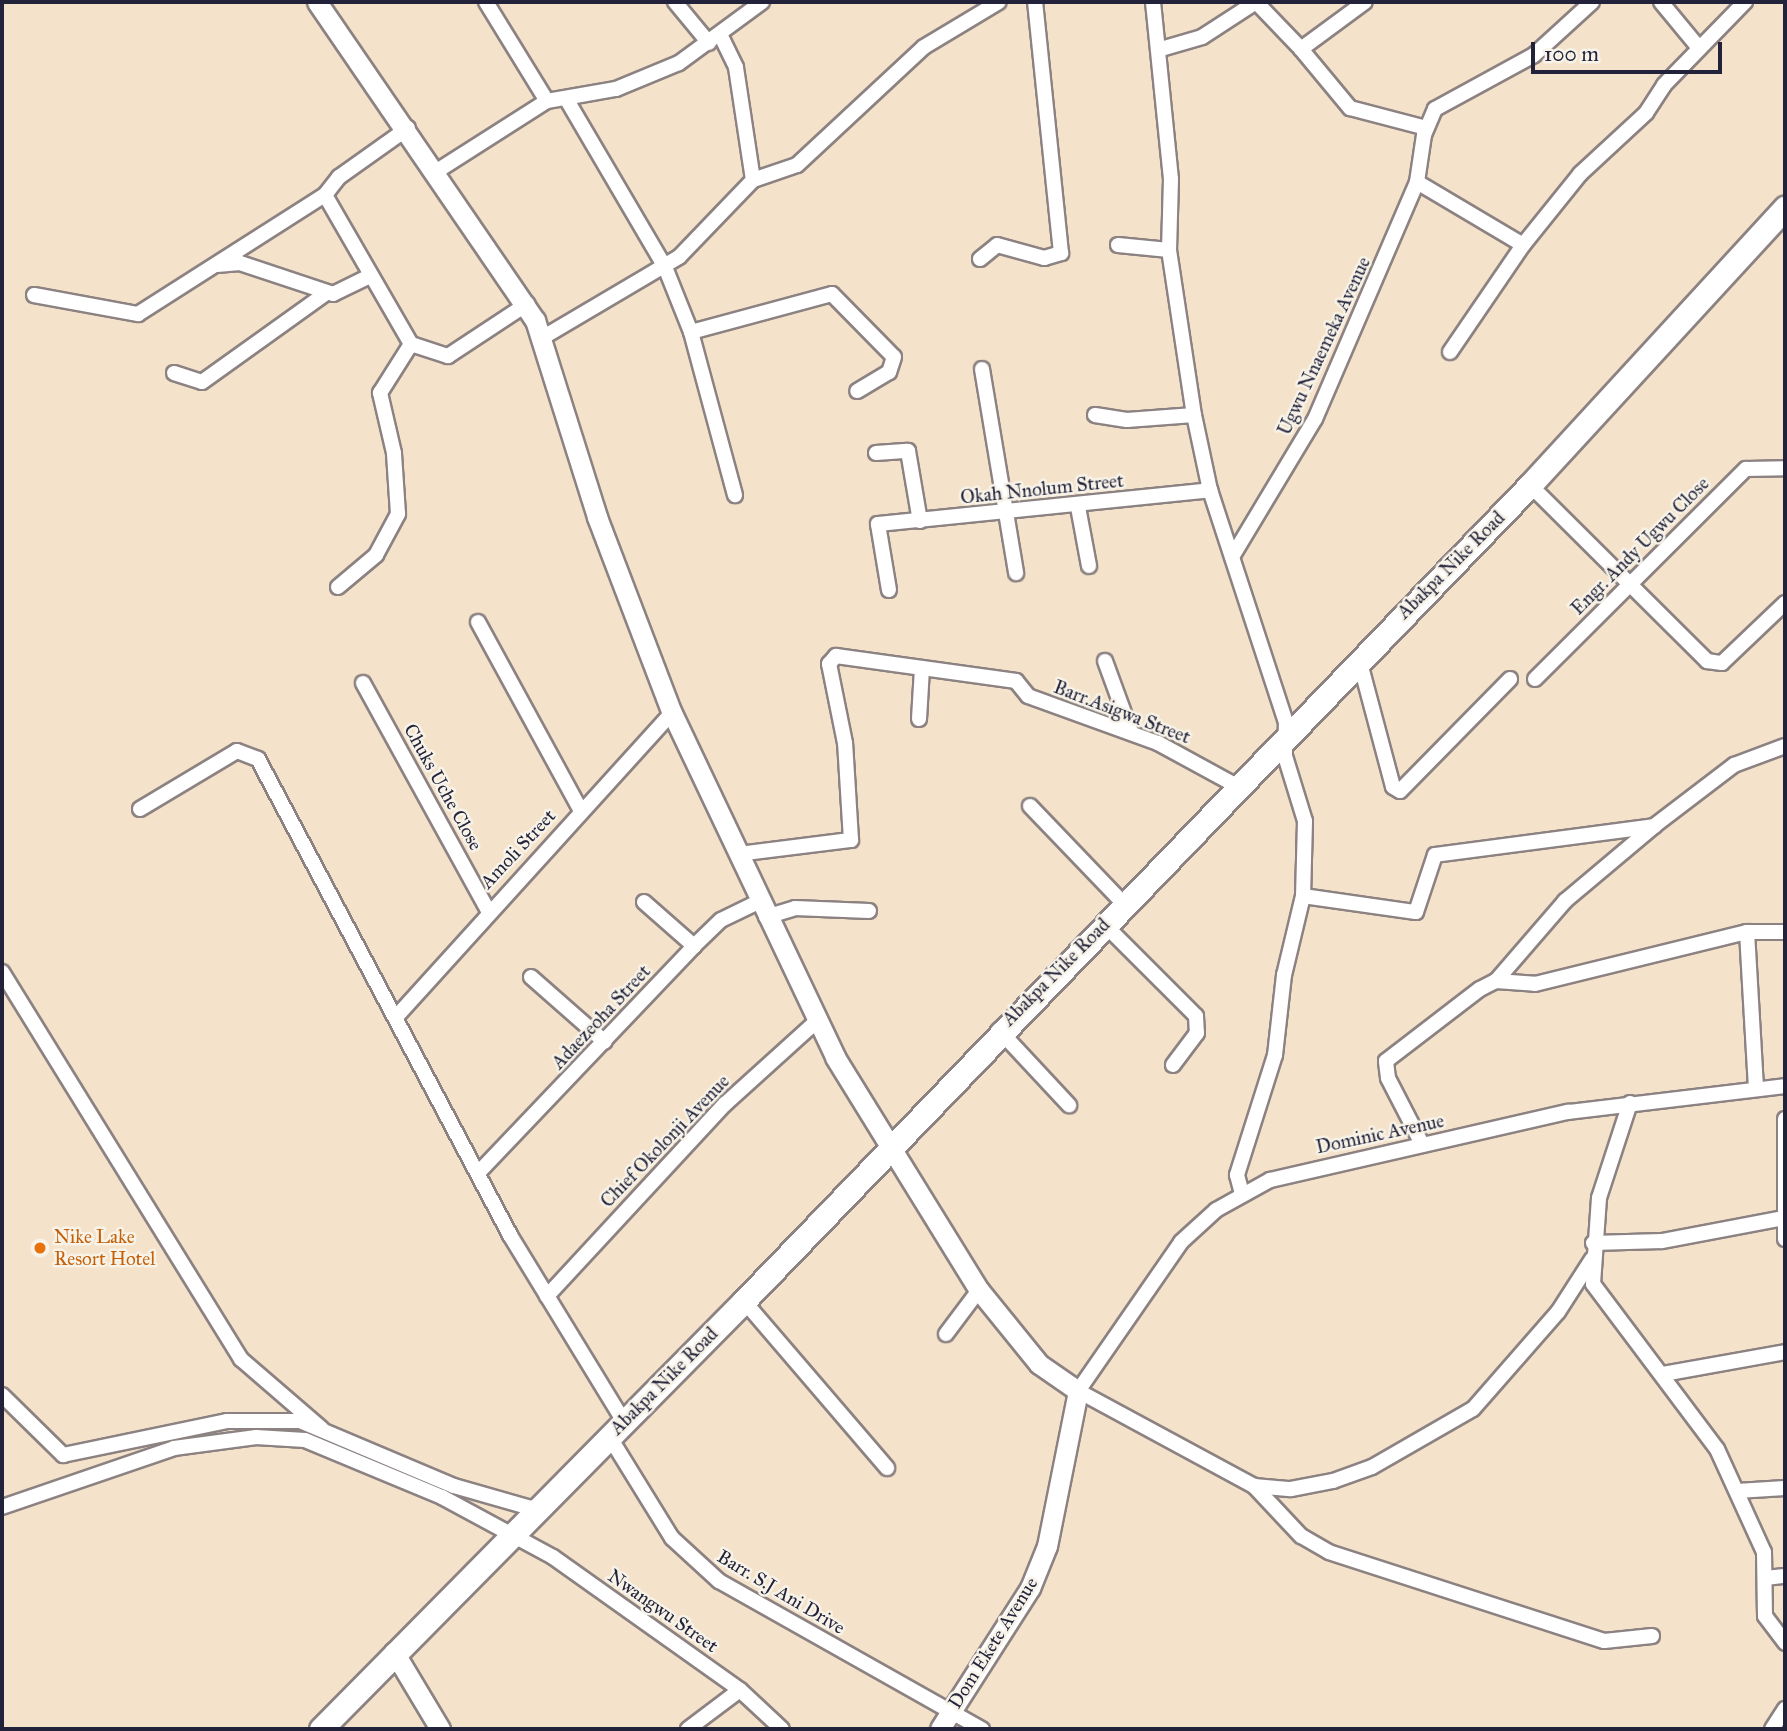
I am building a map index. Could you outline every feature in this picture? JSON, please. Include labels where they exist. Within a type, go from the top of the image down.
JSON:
[{"type":"main road","points":[[317,2],[408,128],[527,304],[542,338],[597,517],[672,713],[762,909],[818,1020],[888,1146],[979,1290],[1040,1364],[1078,1391]]},
{"type":"main road","name":"Abakpa Nike Road","points":[[321,1729],[394,1652],[513,1537],[744,1301],[999,1030],[1530,485],[1785,208]]},
{"type":"main road","name":"Dom Ekete Avenue","points":[[945,1721],[1030,1588],[1047,1546],[1078,1391]]},
{"type":"main road","points":[[394,1652],[440,1729]]},
{"type":"street","points":[[486,2],[547,102]]},
{"type":"street","points":[[675,2],[714,38],[736,67],[753,180]]},
{"type":"street","points":[[437,171],[547,102],[567,100],[645,80],[714,38],[762,2]]},
{"type":"street","points":[[542,338],[665,267],[753,180],[797,165],[925,47],[999,2]]},
{"type":"street","points":[[980,260],[997,244],[1044,258],[1061,253],[1035,2]]},
{"type":"street","points":[[1153,2],[1161,49],[1169,250],[1194,415],[1210,489],[1286,722],[1284,737],[1305,821],[1303,896],[1284,975],[1275,1055],[1237,1175],[1242,1194]]},
{"type":"street","points":[[1161,49],[1202,37],[1256,2],[1301,49],[1350,108],[1426,128],[1435,109],[1534,55],[1592,2]]},
{"type":"street","points":[[1301,49],[1365,2]]},
{"type":"street","points":[[1661,2],[1699,47]]},
{"type":"street","points":[[1450,352],[1523,245],[1699,47],[1745,2]]},
{"type":"street","points":[[567,100],[665,267],[691,332],[735,495]]},
{"type":"street","points":[[34,295],[138,314],[326,195],[339,177],[408,128]]},
{"type":"street","name":"Ugwu Nnaemeka Avenue","points":[[1232,557],[1315,419],[1417,182],[1426,128]]},
{"type":"street","points":[[1417,182],[1523,245]]},
{"type":"street","points":[[326,195],[368,277],[411,344],[448,356],[527,304]]},
{"type":"street","points":[[1118,245],[1169,250]]},
{"type":"street","points":[[215,265],[240,263],[325,294],[346,292],[368,277]]},
{"type":"street","points":[[174,373],[202,382],[325,294]]},
{"type":"street","points":[[691,332],[832,294],[894,357],[889,372],[857,391]]},
{"type":"street","points":[[338,587],[376,555],[398,514],[394,453],[380,393],[381,381],[411,344]]},
{"type":"street","points":[[982,369],[1016,573]]},
{"type":"street","points":[[1095,415],[1127,420],[1194,415]]},
{"type":"street","points":[[876,453],[908,451],[920,521]]},
{"type":"street","name":"Engr. Andy Ugwu Close","points":[[1535,679],[1746,469],[1785,468]]},
{"type":"street","points":[[1530,485],[1628,588],[1714,664],[1785,603]]},
{"type":"street","name":"Okah Nnolum Street","points":[[889,590],[878,524],[1006,510],[1078,507],[1210,489]]},
{"type":"street","points":[[1078,507],[1089,566]]},
{"type":"street","points":[[478,622],[581,811]]},
{"type":"street","name":"Barr.Asigwa Street","points":[[738,854],[851,840],[845,743],[830,658],[1016,681],[1028,696],[1131,732],[1235,785]]},
{"type":"street","points":[[1359,659],[1393,787],[1400,791],[1510,679]]},
{"type":"street","points":[[1105,661],[1131,732]]},
{"type":"street","points":[[919,719],[922,668]]},
{"type":"street","name":"Chuks Uche Close","points":[[363,683],[488,910]]},
{"type":"street","name":"Amoli Street","points":[[397,1016],[488,910],[672,713]]},
{"type":"street","points":[[1422,1144],[1388,1078],[1386,1061],[1496,981],[1565,901],[1654,826],[1734,765],[1785,746]]},
{"type":"street","name":"Barr. S.J Ani Drive","points":[[140,809],[237,751],[248,751],[335,900],[376,990],[397,1016],[619,1426],[673,1538],[719,1581],[945,1721],[982,1729]]},
{"type":"street","points":[[1030,806],[1124,902]]},
{"type":"street","points":[[1303,896],[1416,912],[1435,855],[1654,826]]},
{"type":"street","points":[[644,902],[694,946]]},
{"type":"street","name":"Adaezeoha Street","points":[[480,1171],[721,920],[762,909],[869,911]]},
{"type":"street","points":[[1104,924],[1196,1016],[1197,1033],[1172,1065]]},
{"type":"street","points":[[1496,981],[1535,984],[1747,932],[1785,932]]},
{"type":"street","points":[[1747,932],[1756,1086]]},
{"type":"street","points":[[2,972],[241,1359],[301,1406],[326,1435]]},
{"type":"street","points":[[531,977],[605,1042]]},
{"type":"street","name":"Chief Okolonji Avenue","points":[[547,1296],[725,1104],[818,1020]]},
{"type":"street","points":[[999,1030],[1069,1105]]},
{"type":"street","name":"Dominic Avenue","points":[[1078,1391],[1181,1242],[1242,1194],[1298,1172],[1422,1144],[1630,1103],[1756,1086],[1785,1086]]},
{"type":"street","points":[[1630,1103],[1599,1198],[1593,1243],[1593,1284],[1611,1317],[1663,1374],[1717,1450],[1764,1552],[1765,1616],[1785,1643]]},
{"type":"street","points":[[1785,1119],[1785,1239]]},
{"type":"street","points":[[1593,1243],[1662,1241],[1784,1218]]},
{"type":"street","points":[[1254,1486],[1291,1489],[1333,1481],[1382,1462],[1473,1409],[1558,1312],[1592,1259]]},
{"type":"street","points":[[946,1334],[979,1290]]},
{"type":"street","points":[[744,1301],[887,1468]]},
{"type":"street","points":[[1663,1374],[1785,1352]]},
{"type":"street","points":[[1078,1391],[1254,1486],[1301,1536],[1329,1552],[1604,1641],[1652,1636]]},
{"type":"street","points":[[2,1395],[63,1455],[227,1421],[300,1421],[326,1435],[454,1486],[535,1508],[619,1426]]},
{"type":"street","name":"Nwangwu Street","points":[[2,1507],[174,1448],[256,1437],[305,1440],[345,1452],[553,1557],[740,1689],[782,1729]]},
{"type":"street","points":[[1737,1491],[1785,1488]]},
{"type":"street","points":[[1765,1578],[1785,1576]]},
{"type":"street","points":[[688,1729],[740,1689]]},
{"type":"street","points":[[1772,1729],[1785,1709]]},
{"type":"place","name":"Nike Lake Resort Hotel","points":[[40,1248]]}]
